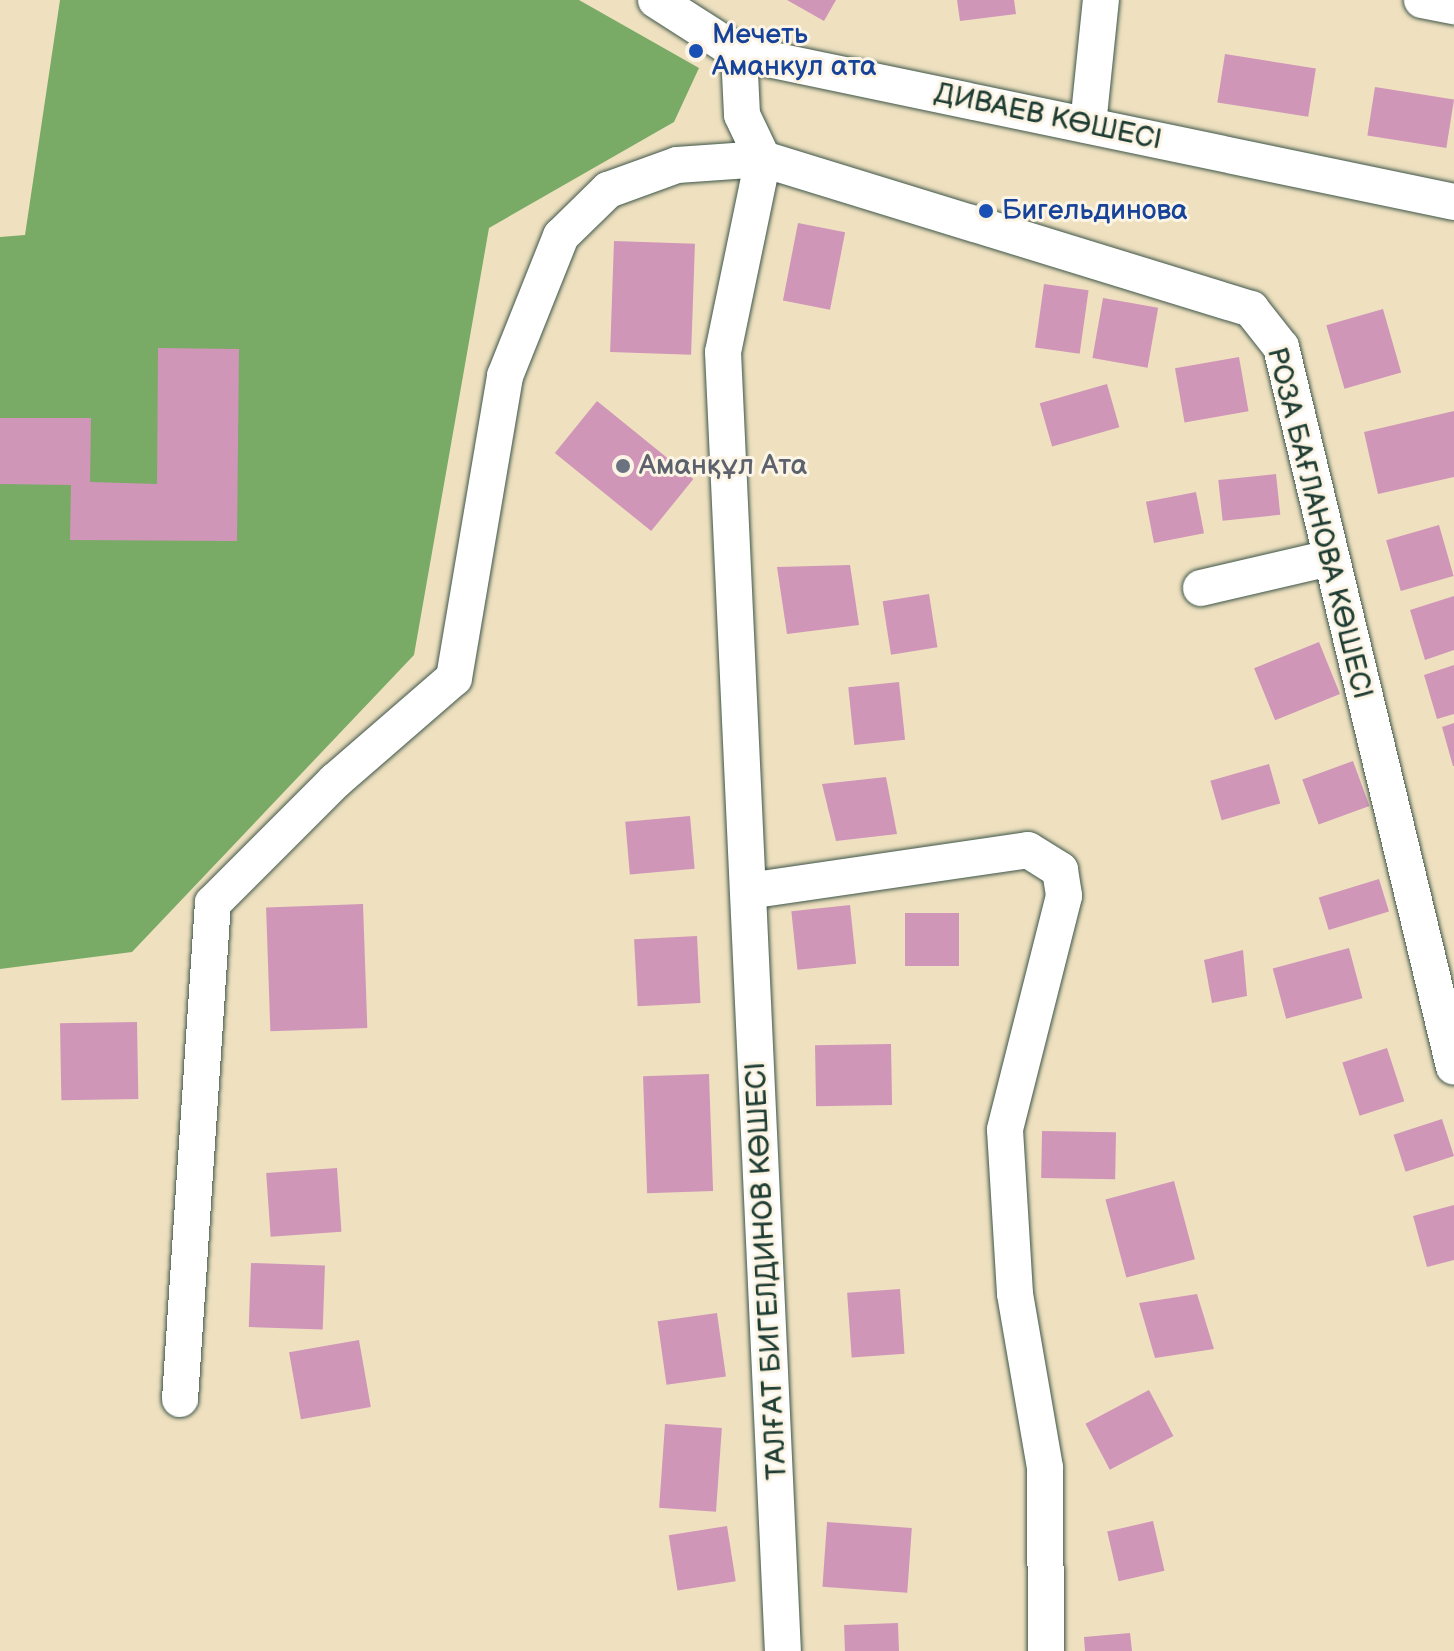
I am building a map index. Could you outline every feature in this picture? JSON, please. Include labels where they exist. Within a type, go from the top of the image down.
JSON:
[{"type":"street","name":"ДИВАЕВ КӨШЕСІ","points":[[656,0],[739,53],[1454,202]]},
{"type":"street","points":[[1088,125],[1101,0]]},
{"type":"street","points":[[1422,0],[1454,6]]},
{"type":"street","points":[[180,1399],[213,903],[335,781],[454,678],[505,376],[561,236],[608,190],[677,165],[763,159],[742,115],[739,53]]},
{"type":"street","name":"РОЗА БАҒЛАНОВА КӨШЕСІ","points":[[763,159],[1251,309],[1281,347],[1454,1067]]},
{"type":"street","name":"ТАЛҒАТ БИГЕЛДИНОВ КӨШЕСІ","points":[[763,159],[723,352],[783,1651]]},
{"type":"street","points":[[1201,588],[1330,558]]},
{"type":"street","points":[[748,891],[1028,850],[1060,870],[1064,896],[1005,1130],[1015,1294],[1045,1468],[1046,1651]]},
{"type":"green space","points":[[60,0],[579,0],[699,68],[674,122],[489,228],[414,655],[132,952],[0,969],[0,237],[25,235]]},
{"type":"building","points":[[787,0],[836,0],[824,21]]},
{"type":"building","points":[[957,0],[1014,0],[1016,14],[960,21]]},
{"type":"building","points":[[1225,54],[1316,68],[1308,117],[1217,102]]},
{"type":"building","points":[[1375,87],[1454,100],[1446,148],[1367,135]]},
{"type":"building","points":[[798,223],[845,232],[830,310],[783,301]]},
{"type":"building","points":[[614,241],[695,244],[691,355],[610,352]]},
{"type":"building","points":[[1044,284],[1089,290],[1080,354],[1035,347]]},
{"type":"building","points":[[1103,298],[1158,308],[1148,368],[1092,358]]},
{"type":"building","points":[[1383,309],[1401,372],[1344,389],[1326,325]]},
{"type":"building","points":[[158,348],[239,349],[237,541],[70,540],[71,485],[0,484],[0,418],[91,418],[90,482],[157,484]]},
{"type":"building","points":[[1239,357],[1249,411],[1185,422],[1175,368]]},
{"type":"building","points":[[1107,384],[1119,427],[1052,447],[1040,403]]},
{"type":"building","name":"Аманқұл Ата","points":[[597,401],[693,479],[651,531],[555,453]]},
{"type":"building","points":[[1454,411],[1454,477],[1378,494],[1364,432]]},
{"type":"building","points":[[1276,474],[1280,515],[1223,521],[1218,480]]},
{"type":"building","points":[[1196,492],[1204,533],[1154,543],[1146,502]]},
{"type":"building","points":[[1439,525],[1454,576],[1401,591],[1386,540]]},
{"type":"building","points":[[850,565],[859,625],[787,634],[777,567]]},
{"type":"building","points":[[929,594],[937,647],[891,655],[883,601]]},
{"type":"building","points":[[1454,596],[1454,650],[1425,660],[1410,610]]},
{"type":"building","points":[[1319,642],[1340,694],[1275,720],[1254,668]]},
{"type":"building","points":[[1454,665],[1454,714],[1437,719],[1424,675]]},
{"type":"building","points":[[899,682],[905,740],[854,745],[848,687]]},
{"type":"building","points":[[1454,723],[1454,766],[1453,766],[1442,727]]},
{"type":"building","points":[[1353,761],[1369,806],[1319,825],[1302,779]]},
{"type":"building","points":[[1269,764],[1280,803],[1222,820],[1210,781]]},
{"type":"building","points":[[886,777],[897,834],[836,841],[822,784]]},
{"type":"building","points":[[690,816],[695,869],[630,874],[625,822]]},
{"type":"building","points":[[1379,879],[1389,912],[1329,930],[1319,897]]},
{"type":"building","points":[[363,904],[367,1028],[270,1031],[266,907]]},
{"type":"building","points":[[850,905],[856,964],[797,970],[791,911]]},
{"type":"building","points":[[905,913],[959,913],[959,966],[905,966]]},
{"type":"building","points":[[697,936],[701,1003],[638,1006],[634,939]]},
{"type":"building","points":[[1349,948],[1362,998],[1286,1019],[1273,968]]},
{"type":"building","points":[[1243,950],[1247,996],[1212,1003],[1204,960]]},
{"type":"building","points":[[137,1022],[138,1099],[61,1100],[60,1023]]},
{"type":"building","points":[[891,1044],[892,1105],[816,1106],[815,1045]]},
{"type":"building","points":[[1387,1048],[1404,1101],[1360,1116],[1342,1063]]},
{"type":"building","points":[[709,1074],[713,1191],[647,1193],[643,1076]]},
{"type":"building","points":[[1442,1119],[1454,1156],[1406,1172],[1393,1135]]},
{"type":"building","points":[[1042,1131],[1116,1132],[1115,1179],[1041,1178]]},
{"type":"building","points":[[337,1168],[341,1232],[271,1237],[266,1173]]},
{"type":"building","points":[[1174,1181],[1195,1259],[1126,1278],[1105,1199]]},
{"type":"building","points":[[1454,1205],[1454,1260],[1427,1267],[1413,1216]]},
{"type":"building","points":[[251,1263],[325,1266],[323,1330],[249,1327]]},
{"type":"building","points":[[900,1289],[905,1354],[852,1358],[847,1293]]},
{"type":"building","points":[[1197,1294],[1214,1349],[1155,1358],[1139,1303]]},
{"type":"building","points":[[717,1313],[726,1376],[666,1385],[658,1321]]},
{"type":"building","points":[[359,1340],[371,1407],[301,1419],[289,1352]]},
{"type":"building","points":[[1149,1390],[1173,1436],[1110,1470],[1085,1424]]},
{"type":"building","points":[[665,1424],[722,1428],[716,1512],[659,1508]]},
{"type":"building","points":[[1153,1521],[1164,1571],[1119,1581],[1107,1532]]},
{"type":"building","points":[[827,1522],[912,1528],[907,1593],[822,1587]]},
{"type":"building","points":[[727,1526],[736,1581],[677,1591],[669,1535]]},
{"type":"building","points":[[898,1623],[899,1651],[845,1651],[844,1625]]},
{"type":"building","points":[[1130,1633],[1132,1651],[1085,1651],[1084,1637]]},
{"type":"place","name":"Мечеть Аманкул ата","points":[[696,51]]},
{"type":"place","name":"Бигельдинова","points":[[986,211]]},
{"type":"place","name":"Аманқұл Ата","points":[[623,466]]}]
